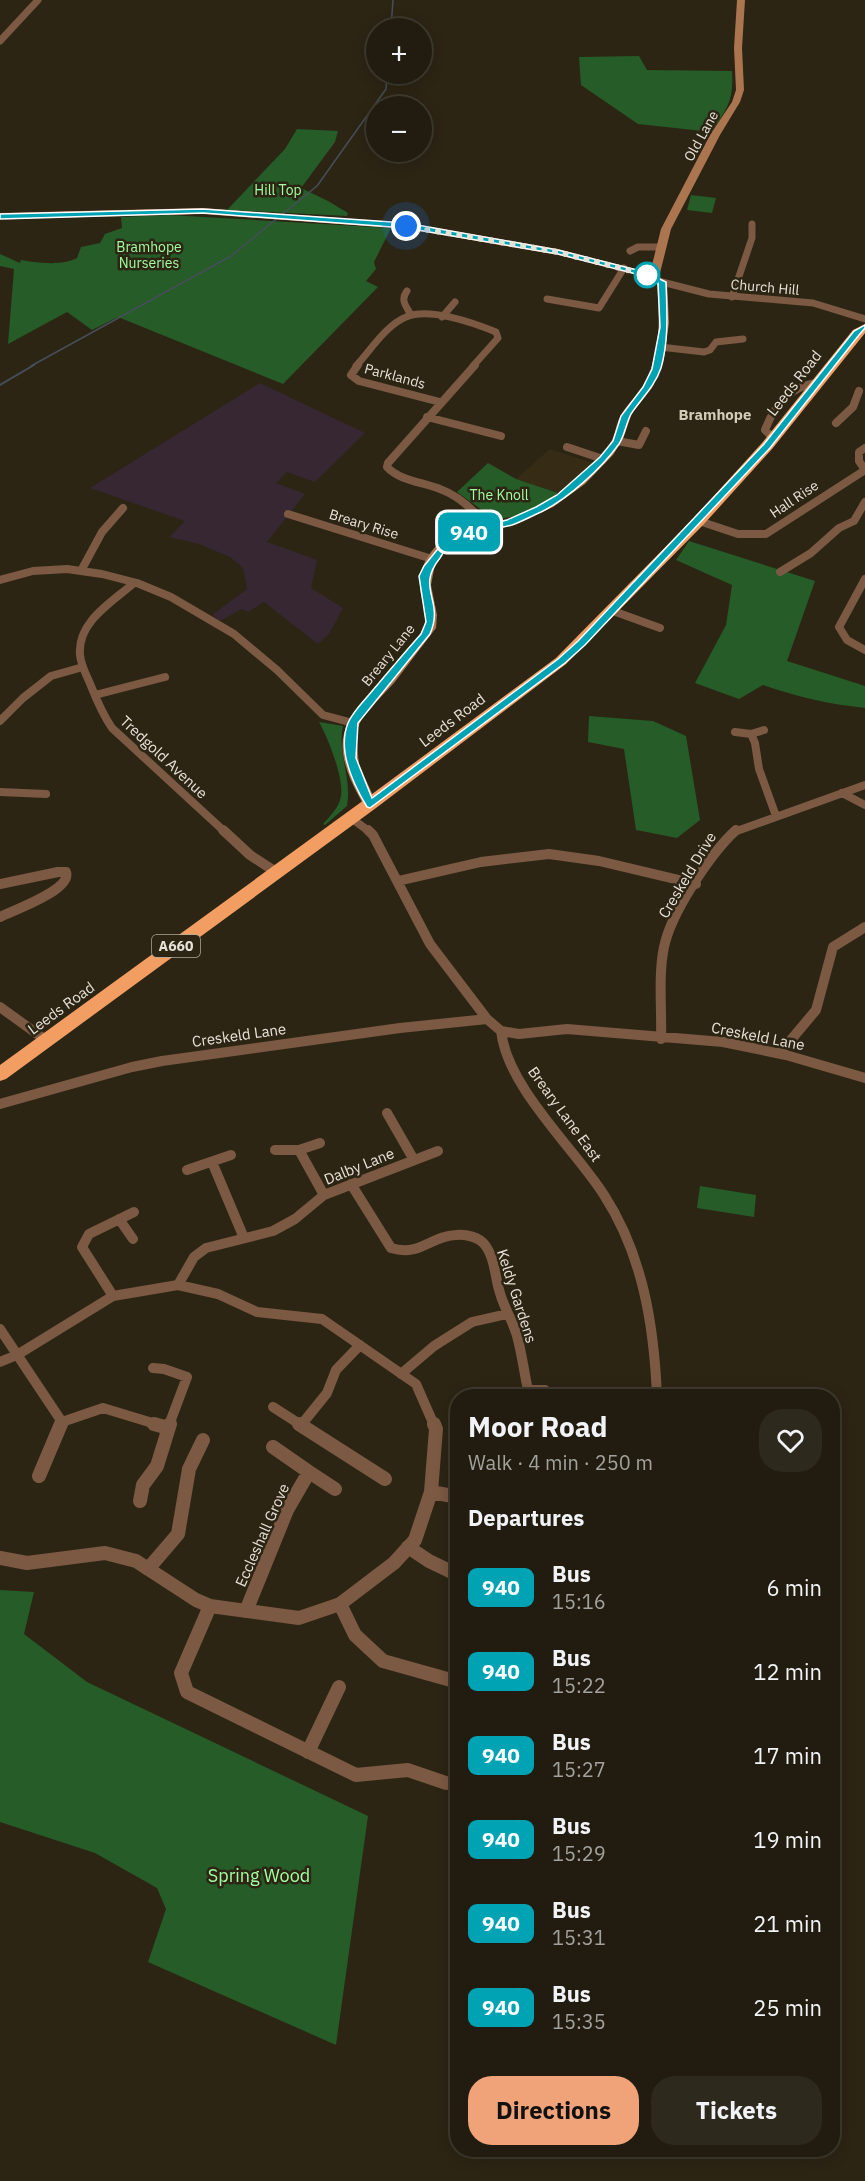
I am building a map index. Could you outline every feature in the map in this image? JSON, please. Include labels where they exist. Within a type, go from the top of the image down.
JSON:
[{"type":"highway","name":"Leeds Road","points":[[0,1074],[351,818],[561,661],[613,611],[699,521],[773,438],[857,333],[865,328]]},
{"type":"street","points":[[0,40],[38,0]]},
{"type":"street","name":"Old Lane","points":[[660,347],[664,327],[663,298],[658,280],[660,247],[678,205],[715,135],[736,102],[740,90],[738,48],[741,0]]},
{"type":"street","points":[[0,216],[203,211],[406,226],[558,252],[624,268],[658,280]]},
{"type":"street","points":[[732,297],[752,238],[752,224]]},
{"type":"street","points":[[630,251],[638,247],[660,247]]},
{"type":"street","points":[[547,299],[599,308],[624,268]]},
{"type":"street","name":"Church Hill","points":[[658,280],[688,291],[813,303],[865,319]]},
{"type":"street","points":[[407,291],[403,296],[403,302],[411,315]]},
{"type":"street","points":[[663,298],[688,291]]},
{"type":"street","points":[[442,317],[455,302]]},
{"type":"street","name":"Parklands","points":[[411,315],[442,317],[491,329],[499,335],[440,402],[359,381],[351,375],[352,370],[400,320],[411,315]]},
{"type":"street","points":[[432,559],[448,542],[462,533],[510,522],[560,497],[603,459],[617,441],[626,416],[647,387],[656,369],[660,347],[704,352],[710,350],[716,342],[743,339]]},
{"type":"street","points":[[836,423],[853,407],[859,391]]},
{"type":"street","points":[[440,402],[388,463],[389,472],[448,492],[471,510],[488,528]]},
{"type":"street","points":[[853,407],[863,410]]},
{"type":"street","points":[[428,417],[501,436]]},
{"type":"street","points":[[617,441],[639,445],[646,431]]},
{"type":"street","points":[[567,447],[603,459]]},
{"type":"street","points":[[865,448],[859,452],[858,457],[865,470]]},
{"type":"street","name":"Hall Rise","points":[[699,521],[738,534],[766,534],[865,470]]},
{"type":"street","points":[[780,572],[810,553],[839,528],[854,521],[865,502]]},
{"type":"street","points":[[82,569],[102,532],[123,508]]},
{"type":"street","name":"Breary Rise","points":[[288,514],[432,559]]},
{"type":"street","name":"Breary Lane","points":[[353,723],[426,634],[431,622],[424,576],[432,559]]},
{"type":"street","points":[[0,580],[39,570],[82,569],[161,593],[205,616],[249,646],[322,714],[333,720],[353,723],[351,758],[360,785],[370,804]]},
{"type":"street","points":[[865,579],[839,627],[847,640],[865,650]]},
{"type":"street","name":"Tredgold Avenue","points":[[134,583],[104,609],[84,631],[79,643],[83,667],[103,716],[112,728],[250,855],[276,872]]},
{"type":"street","points":[[613,611],[660,628]]},
{"type":"street","points":[[0,721],[23,698],[51,676],[83,667]]},
{"type":"street","points":[[95,695],[152,682],[165,676]]},
{"type":"street","points":[[735,732],[751,734],[764,730]]},
{"type":"street","points":[[751,734],[770,807],[776,816]]},
{"type":"street","name":"Creskeld Drive","points":[[661,1038],[664,946],[696,884],[726,837],[736,830],[865,784]]},
{"type":"street","points":[[0,792],[46,794]]},
{"type":"street","points":[[842,793],[865,805]]},
{"type":"street","points":[[351,818],[373,835],[430,944],[487,1019],[501,1031]]},
{"type":"street","points":[[398,881],[481,862],[549,854],[599,861],[696,884]]},
{"type":"street","points":[[0,884],[58,872],[66,872],[68,877],[67,881],[57,889],[0,917]]},
{"type":"street","points":[[780,1053],[816,1010],[833,947],[865,927]]},
{"type":"street","points":[[0,1007],[47,1041]]},
{"type":"street","name":"Creskeld Lane","points":[[0,1104],[132,1067],[162,1061],[400,1028],[487,1019]]},
{"type":"street","name":"Creskeld Lane","points":[[501,1031],[519,1034],[567,1029],[723,1042],[780,1053],[865,1078]]},
{"type":"street","name":"Breary Lane East","points":[[501,1031],[500,1042],[526,1090],[600,1188],[622,1226],[648,1309],[656,1350],[657,1389]]},
{"type":"street","points":[[387,1113],[414,1160]]},
{"type":"street","points":[[275,1150],[299,1150],[320,1143]]},
{"type":"street","points":[[299,1150],[324,1196]]},
{"type":"street","name":"Dalby Lane","points":[[178,1285],[194,1257],[206,1248],[273,1231],[295,1219],[324,1196],[438,1151]]},
{"type":"street","points":[[187,1170],[231,1155]]},
{"type":"street","points":[[212,1162],[244,1238]]},
{"type":"street","name":"Keldy Gardens","points":[[351,1184],[391,1248],[401,1252],[412,1252],[446,1236],[470,1235],[484,1244],[496,1272],[498,1287],[516,1334],[522,1389]]},
{"type":"street","points":[[113,1296],[82,1247],[89,1234],[134,1212]]},
{"type":"street","points":[[119,1219],[133,1239]]},
{"type":"street","points":[[0,1362],[17,1355],[113,1296],[178,1285],[218,1294],[257,1312],[322,1319],[416,1384],[436,1429],[431,1491],[415,1540],[394,1563],[340,1604],[299,1618],[210,1606],[196,1600],[136,1561],[105,1553],[27,1563],[0,1558]]},
{"type":"street","points":[[401,1374],[434,1346],[472,1322],[507,1314]]},
{"type":"street","points":[[0,1329],[62,1422]]},
{"type":"street","points":[[302,1424],[327,1393],[336,1370],[360,1345]]},
{"type":"street","points":[[140,1501],[143,1485],[157,1466],[187,1377],[164,1369],[153,1368]]},
{"type":"street","points":[[273,1407],[385,1479]]},
{"type":"street","points":[[39,1476],[62,1422],[96,1409],[103,1408],[168,1428]]},
{"type":"street","points":[[148,1569],[178,1534],[189,1469],[203,1440]]},
{"type":"street","name":"Eccleshall Grove","points":[[273,1447],[335,1489]]},
{"type":"street","name":"Eccleshall Grove","points":[[246,1611],[287,1509],[309,1472]]},
{"type":"street","points":[[431,1491],[450,1495]]},
{"type":"street","points":[[408,1547],[450,1571]]},
{"type":"street","points":[[340,1604],[355,1635],[383,1660],[450,1680]]},
{"type":"street","points":[[210,1606],[182,1673],[187,1692],[356,1775],[408,1770],[446,1783]]},
{"type":"street","points":[[308,1752],[339,1687]]},
{"type":"shaded area","points":[[260,383],[365,433],[315,482],[287,472],[276,483],[305,494],[267,542],[317,560],[311,588],[343,608],[329,634],[318,644],[264,602],[248,612],[242,609],[220,621],[212,615],[247,589],[243,568],[230,557],[199,544],[169,537],[185,521],[90,488]]},
{"type":"shaded area","points":[[550,449],[593,463],[558,493],[516,479]]},
{"type":"green space","points":[[639,56],[647,70],[732,71],[731,97],[712,132],[638,124],[581,85],[579,57]]},
{"type":"green space","name":"Hill Top","points":[[297,129],[338,131],[335,142],[301,188],[348,213],[347,216],[227,210],[285,149]]},
{"type":"green space","points":[[691,195],[716,198],[712,213],[687,210]]},
{"type":"green space","name":"Bramhope Nurseries","points":[[169,215],[391,228],[374,262],[376,269],[366,281],[378,287],[283,384],[118,317],[92,330],[67,312],[8,344],[14,269],[0,266],[0,254],[20,263],[21,260],[42,263],[71,261],[77,258],[81,247],[100,243],[105,234],[122,228],[121,217]]},
{"type":"green space","name":"The Knoll","points":[[488,463],[516,479],[558,493],[519,515],[493,518],[457,492]]},
{"type":"green space","points":[[689,541],[815,581],[787,661],[865,686],[865,708],[813,700],[763,685],[739,699],[695,683],[726,625],[732,585],[676,560]]},
{"type":"green space","points":[[589,716],[653,721],[686,736],[700,820],[677,838],[636,830],[624,749],[588,742]]},
{"type":"green space","points":[[319,722],[343,726],[342,745],[348,785],[347,806],[325,825],[323,824],[338,804],[341,788],[335,758]]},
{"type":"green space","points":[[700,1186],[756,1195],[754,1217],[697,1208]]},
{"type":"green space","name":"Spring Wood","points":[[0,1590],[34,1592],[24,1634],[87,1682],[368,1816],[336,2045],[148,1962],[166,1909],[157,1888],[95,1853],[0,1822]]},
{"type":"waterway","points":[[392,18],[393,0]]},
{"type":"waterway","points":[[31,366],[231,256],[317,186],[386,89],[386,84]]},
{"type":"waterway","points":[[0,385],[34,365]]},
{"type":"bus line","name":"940","points":[[0,216],[203,211],[406,226],[558,252],[643,273],[662,282],[664,327],[656,369],[647,387],[626,416],[617,441],[603,459],[560,497],[510,522],[462,533],[448,542],[432,559],[424,576],[431,622],[426,634],[353,723],[351,758],[360,785],[370,804],[561,661],[581,643],[742,474],[857,333],[865,328]]},
{"type":"district","name":"Bramhope","points":[[715,414]]},
{"type":"route","points":[[406,226],[558,252],[647,275]]}]
